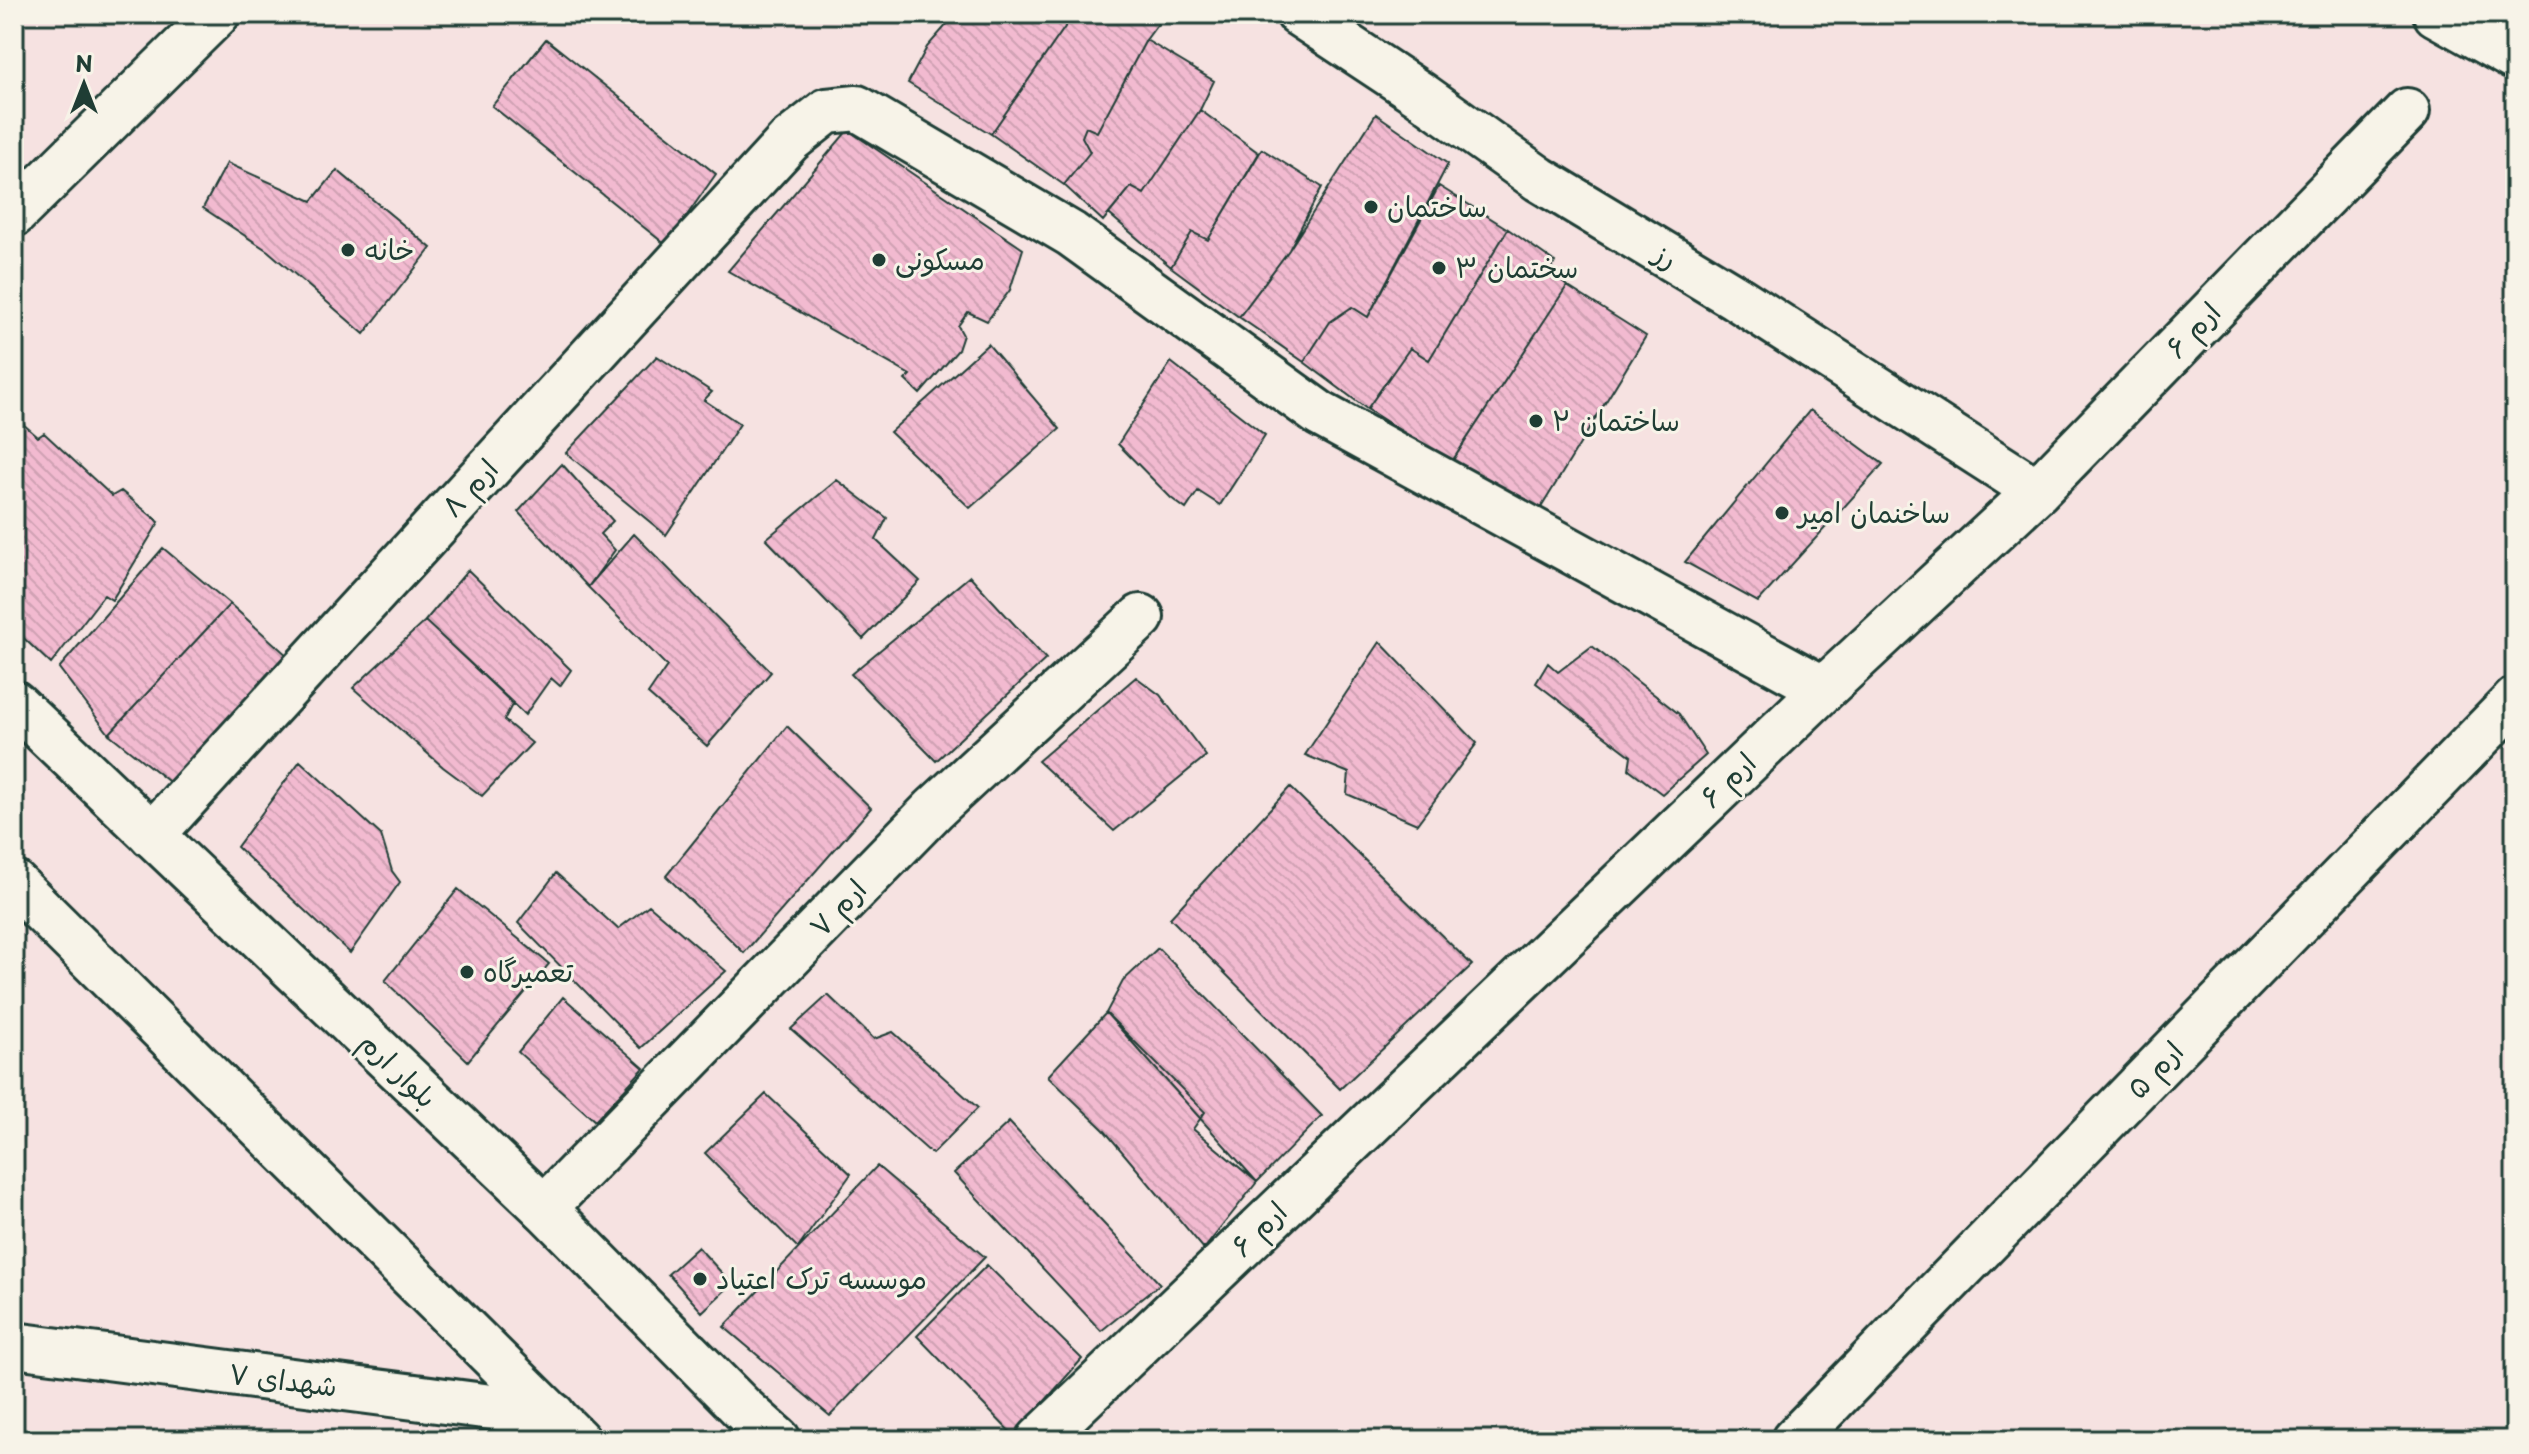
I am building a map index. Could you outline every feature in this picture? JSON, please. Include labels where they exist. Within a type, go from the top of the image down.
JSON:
[{"type":"street","points":[[14,214],[217,14]]},
{"type":"street","name":"رز","points":[[1299,14],[1420,94],[1539,179],[1735,297],[2037,491]]},
{"type":"street","points":[[2436,14],[2515,58]]},
{"type":"street","name":"ارم ۸","points":[[152,835],[789,141],[827,111],[857,108],[1071,234],[1320,414],[1824,689]]},
{"type":"street","name":"ارم ۶","points":[[1039,1440],[1824,689],[2037,491],[2407,111]]},
{"type":"street","name":"ارم ۷","points":[[544,1208],[934,809],[1141,617]]},
{"type":"street","name":"ارم ۵","points":[[1794,1440],[2515,700]]},
{"type":"street","name":"بلوار ارم","points":[[19,711],[544,1208],[742,1408],[778,1440]]},
{"type":"street","points":[[19,892],[565,1428]]},
{"type":"street","name":"شهدای ۷","points":[[14,1345],[565,1428]]},
{"type":"building","points":[[956,14],[1074,14],[991,134],[908,83],[927,47]]},
{"type":"building","points":[[1074,14],[1165,14],[1146,40],[1097,132],[1086,127],[1082,137],[1090,152],[1064,185],[991,134]]},
{"type":"building","points":[[546,39],[716,174],[666,245],[492,106]]},
{"type":"building","points":[[1146,40],[1214,81],[1200,110],[1144,194],[1131,187],[1103,221],[1064,185],[1090,152],[1082,137],[1086,127],[1097,132]]},
{"type":"building","points":[[1200,110],[1259,153],[1208,240],[1192,232],[1171,267],[1109,214],[1131,187],[1144,194]]},
{"type":"building","name":"ساختمان","points":[[1376,114],[1448,164],[1368,317],[1352,307],[1330,322],[1304,362],[1239,317],[1289,250]]},
{"type":"building","name":"مسکونی","points":[[848,130],[1023,249],[1010,290],[987,321],[968,312],[958,326],[963,335],[958,350],[920,394],[905,380],[910,375],[728,271]]},
{"type":"building","name":"ساختمان","points":[[1262,149],[1322,187],[1289,250],[1239,317],[1171,267],[1192,232],[1208,240]]},
{"type":"building","name":"خانه","points":[[227,163],[312,201],[337,170],[431,248],[364,334],[268,251],[203,208]]},
{"type":"building","name":"سختمان ۳","points":[[1439,186],[1508,229],[1429,360],[1410,348],[1367,409],[1304,362],[1330,322],[1352,307],[1368,317]]},
{"type":"building","points":[[1508,229],[1555,262],[1550,272],[1567,286],[1451,463],[1367,409],[1410,348],[1429,360]]},
{"type":"building","name":"ساختمان ۲","points":[[1567,286],[1646,336],[1539,511],[1451,463]]},
{"type":"building","name":"مسکونی","points":[[988,344],[1060,429],[970,508],[890,432]]},
{"type":"building","points":[[657,356],[712,392],[704,400],[740,424],[666,535],[566,453]]},
{"type":"building","points":[[1171,362],[1265,435],[1220,505],[1198,491],[1186,509],[1171,498],[1118,444]]},
{"type":"building","name":"ساخنمان امیر","points":[[1810,410],[1883,464],[1758,602],[1685,562]]},
{"type":"building","points":[[23,424],[38,437],[44,433],[112,496],[121,491],[159,522],[112,600],[104,595],[51,664],[14,629],[14,441]]},
{"type":"building","points":[[562,464],[613,521],[600,534],[615,550],[588,587],[518,512]]},
{"type":"building","points":[[837,480],[887,518],[876,540],[920,581],[863,639],[766,539]]},
{"type":"building","points":[[634,534],[771,672],[707,746],[648,694],[667,666],[588,587]]},
{"type":"building","points":[[163,548],[230,604],[109,734],[59,668]]},
{"type":"building","points":[[468,570],[571,670],[560,686],[551,678],[525,715],[425,621]]},
{"type":"building","points":[[970,576],[1046,659],[936,761],[851,674]]},
{"type":"building","points":[[230,604],[289,657],[177,788],[109,734]]},
{"type":"building","points":[[425,621],[513,703],[504,720],[532,743],[482,796],[443,767],[353,688]]},
{"type":"building","points":[[1380,642],[1477,743],[1417,824],[1347,794],[1349,773],[1305,755]]},
{"type":"building","points":[[1592,646],[1679,714],[1706,755],[1662,794],[1629,769],[1631,756],[1536,683],[1548,663],[1558,672]]},
{"type":"building","points":[[1136,677],[1160,695],[1206,756],[1114,831],[1038,761]]},
{"type":"building","points":[[787,726],[871,808],[744,953],[666,876]]},
{"type":"building","points":[[300,761],[381,835],[392,871],[400,882],[350,953],[237,847]]},
{"type":"building","points":[[1290,787],[1472,965],[1340,1089],[1170,918]]},
{"type":"building","points":[[556,873],[618,929],[649,905],[726,971],[641,1048],[518,923]]},
{"type":"building","name":"تعمیرگاه","points":[[458,889],[549,964],[468,1061],[385,981]]},
{"type":"building","points":[[1158,948],[1322,1116],[1257,1182],[1106,1013],[1123,981]]},
{"type":"building","points":[[828,995],[874,1039],[893,1032],[978,1108],[932,1154],[791,1029]]},
{"type":"building","points":[[563,997],[644,1068],[595,1121],[518,1052]]},
{"type":"building","points":[[1106,1013],[1205,1112],[1193,1129],[1257,1182],[1204,1249],[1104,1130],[1048,1076]]},
{"type":"building","points":[[766,1094],[851,1174],[798,1248],[705,1153]]},
{"type":"building","points":[[1009,1122],[1160,1284],[1101,1331],[954,1173]]},
{"type":"building","points":[[877,1166],[985,1257],[830,1416],[724,1327]]},
{"type":"building","name":"موسسه ترک اعتیاد","points":[[698,1247],[732,1284],[702,1312],[668,1274]]},
{"type":"building","points":[[987,1265],[1082,1359],[1014,1436],[917,1336]]},
{"type":"place","name":"ساختمان","points":[[1371,207]]},
{"type":"place","name":"خانه","points":[[348,250]]},
{"type":"place","name":"مسکونی","points":[[879,260]]},
{"type":"place","name":"سختمان ۳","points":[[1439,268]]},
{"type":"place","name":"ساختمان ۲","points":[[1536,421]]},
{"type":"place","name":"ساخنمان امیر","points":[[1782,513]]},
{"type":"place","name":"تعمیرگاه","points":[[467,972]]},
{"type":"place","name":"موسسه ترک اعتیاد","points":[[700,1279]]}]
